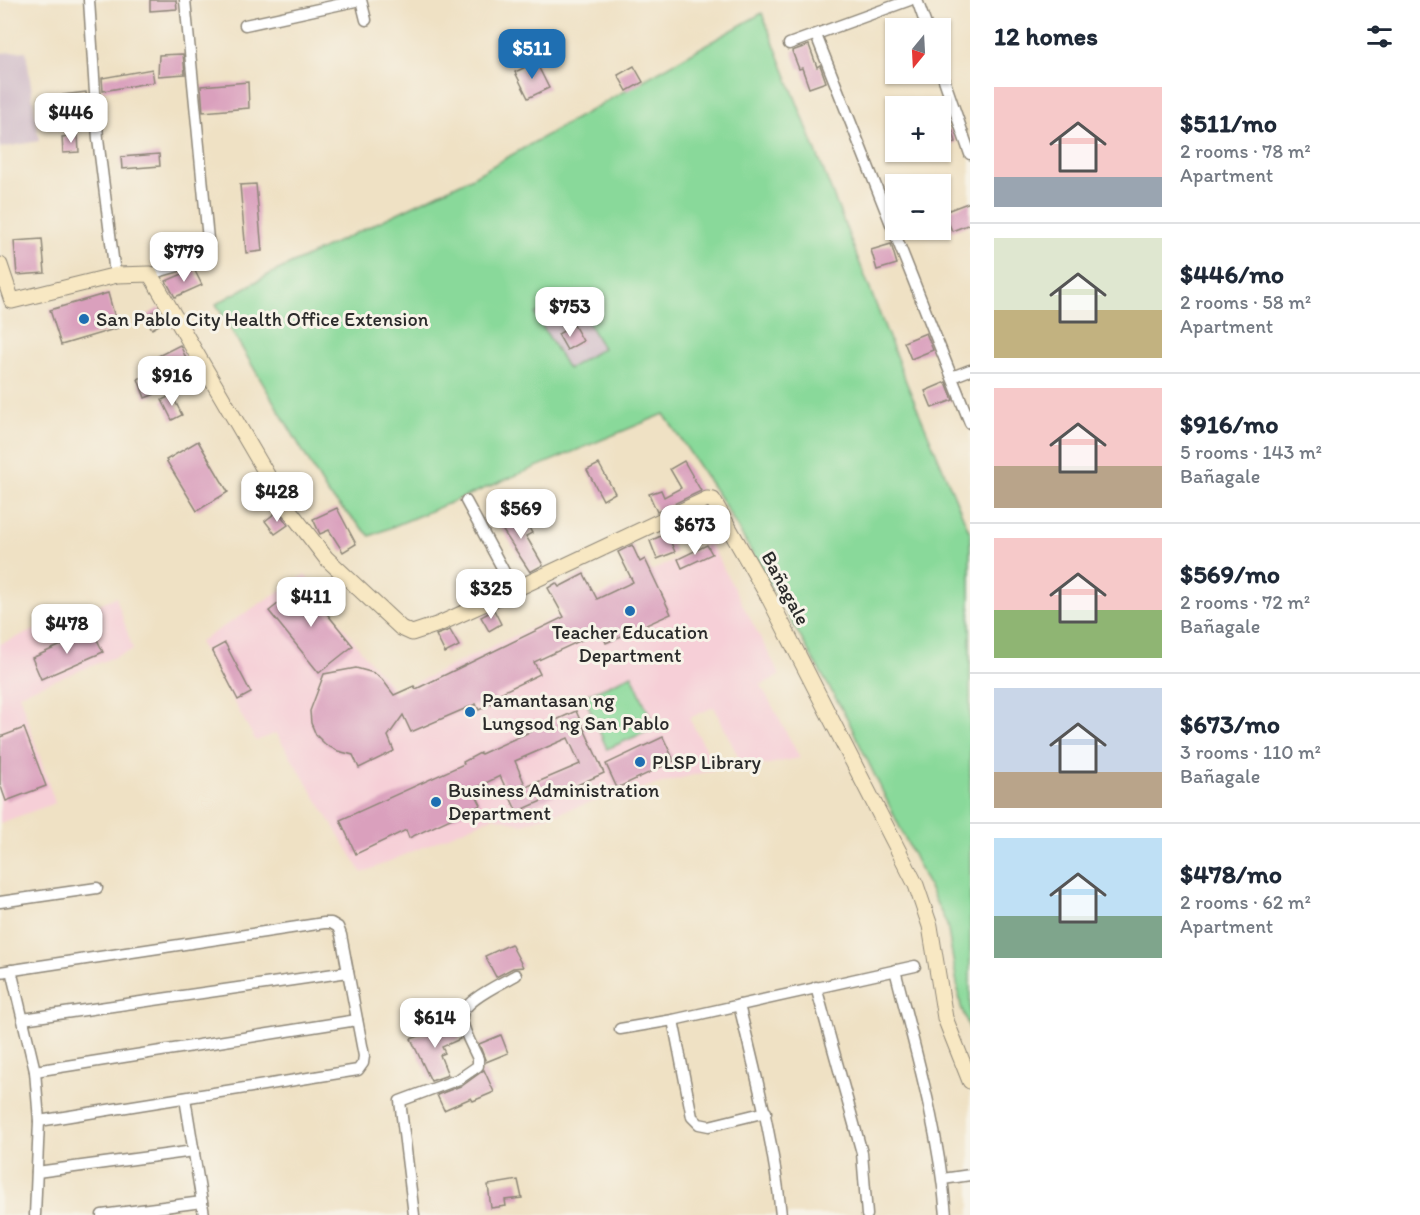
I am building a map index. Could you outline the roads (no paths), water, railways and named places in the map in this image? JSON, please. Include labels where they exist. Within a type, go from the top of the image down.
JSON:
[{"type":"street","points":[[89,0],[98,139],[117,275]]},
{"type":"street","points":[[0,265],[12,301],[117,275],[150,274],[196,261],[208,250],[185,0]]},
{"type":"street","points":[[245,25],[361,0],[366,20]]},
{"type":"street","points":[[789,44],[910,0]]},
{"type":"street","points":[[917,0],[923,18]]},
{"type":"street","points":[[816,35],[970,423]]},
{"type":"street","points":[[946,84],[970,154]]},
{"type":"street","name":"Bañagale","points":[[150,274],[284,502],[326,558],[401,628],[412,633],[439,624],[514,590],[707,499],[713,500],[769,598],[916,885],[930,926],[945,1018],[970,1081]]},
{"type":"street","points":[[952,377],[970,370]]},
{"type":"street","points":[[466,501],[514,590]]},
{"type":"street","points":[[0,902],[97,888]]},
{"type":"street","points":[[35,1215],[39,1121],[35,1071],[23,1019],[6,971],[324,922],[338,927],[364,1056],[363,1063],[358,1070],[39,1121]]},
{"type":"street","points":[[620,1029],[673,1020],[915,966]]},
{"type":"street","points":[[895,970],[929,1101],[943,1179],[946,1215]]},
{"type":"street","points":[[23,1019],[348,972]]},
{"type":"street","points":[[414,1215],[400,1101],[459,1079],[478,1066],[478,1059],[461,1019],[462,1011],[468,1004],[516,975]]},
{"type":"street","points":[[816,987],[862,1153],[867,1215]]},
{"type":"street","points":[[739,1005],[766,1112],[777,1173],[781,1215]]},
{"type":"street","points":[[35,1071],[357,1020]]},
{"type":"street","points":[[673,1020],[692,1117],[699,1124],[709,1126],[766,1112]]},
{"type":"street","points":[[185,1098],[204,1215]]},
{"type":"street","points":[[37,1172],[194,1151]]},
{"type":"street","points":[[943,1179],[970,1175]]},
{"type":"street","points":[[102,1215],[202,1202]]},
{"type":"place","name":"San Pablo City Health Office Extension","points":[[84,319]]},
{"type":"place","name":"Teacher Education Department","points":[[630,611]]},
{"type":"place","name":"Pamantasan ng Lungsod ng San Pablo","points":[[470,712]]},
{"type":"place","name":"PLSP Library","points":[[640,762]]},
{"type":"place","name":"Business Administration Department","points":[[436,802]]}]
